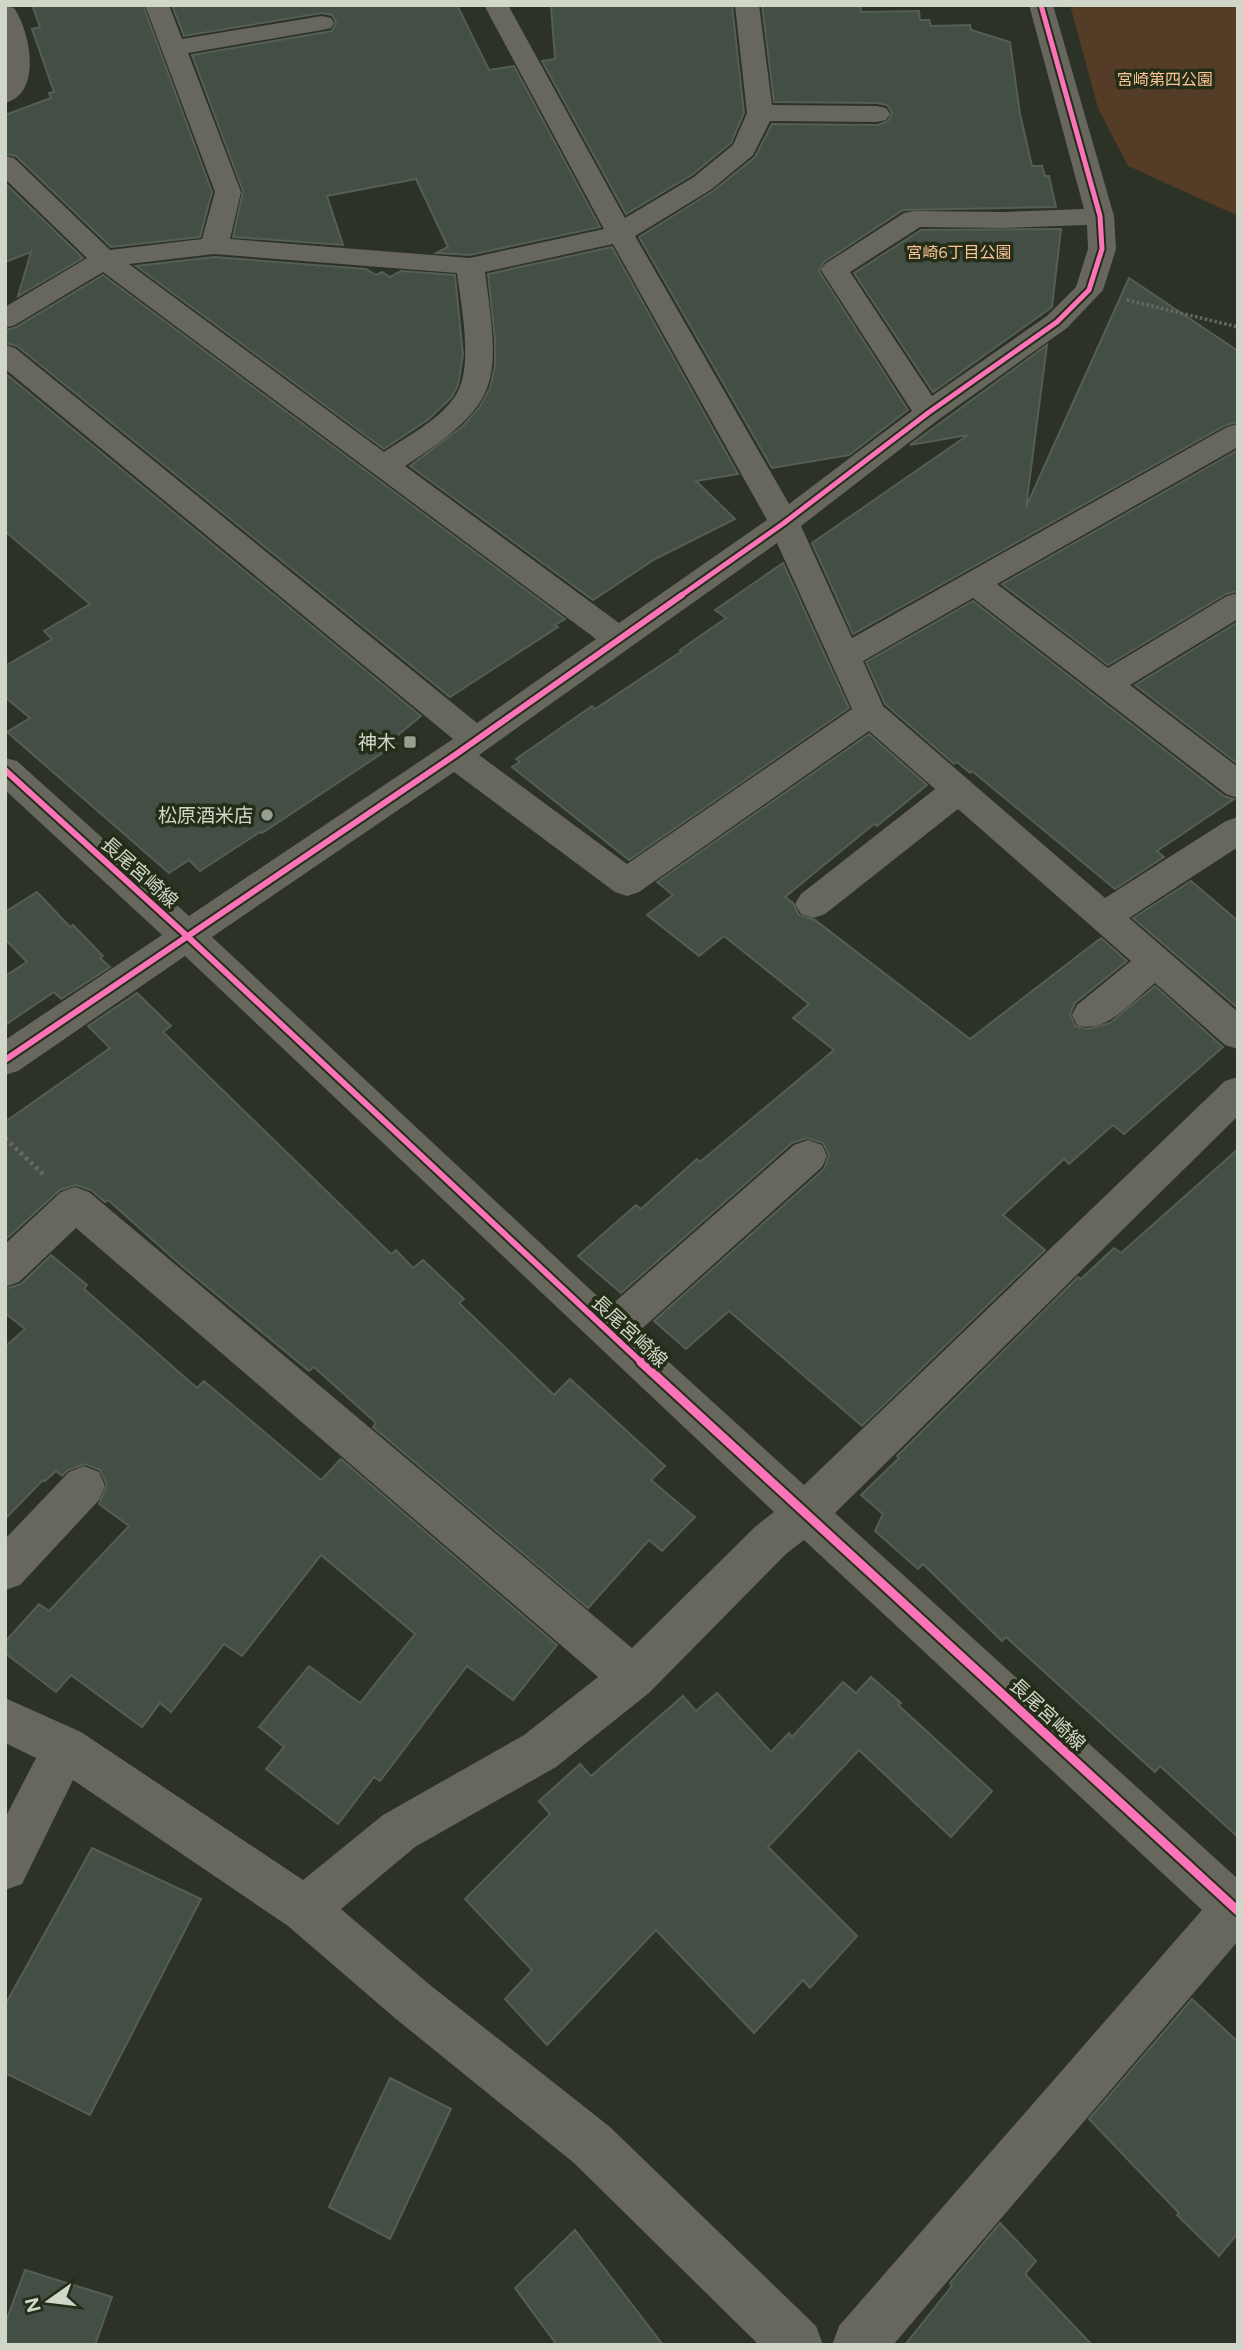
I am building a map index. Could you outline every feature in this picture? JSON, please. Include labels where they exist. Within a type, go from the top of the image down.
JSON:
[{"type":"street","points":[[157,5],[228,192],[214,246]]},
{"type":"street","points":[[496,5],[620,233],[784,523],[870,713],[1238,1034]]},
{"type":"street","points":[[5,319],[104,259],[214,246],[470,265],[592,242],[620,233],[703,183],[744,149],[760,113],[747,5]]},
{"type":"street","points":[[5,1060],[465,748],[784,523],[928,413],[1056,322],[1089,290],[1102,249],[1100,216],[1041,5]]},
{"type":"street","points":[[5,13],[18,58],[15,84],[5,95]]},
{"type":"street","points":[[172,48],[322,23]]},
{"type":"street","points":[[760,113],[877,113]]},
{"type":"street","points":[[5,164],[104,259],[619,640]]},
{"type":"street","points":[[928,413],[835,270],[914,219],[1004,220],[1100,216]]},
{"type":"street","points":[[384,466],[448,421],[468,401],[479,370],[470,265]]},
{"type":"street","points":[[5,354],[465,748],[627,882],[870,713]]},
{"type":"street","points":[[845,656],[1238,434]]},
{"type":"street","points":[[976,584],[1238,785]]},
{"type":"street","points":[[1106,684],[1238,604]]},
{"type":"street","name":"長尾宮崎線","points":[[5,770],[187,936],[609,1334],[806,1512],[1236,1910]]},
{"type":"street","points":[[813,904],[958,790]]},
{"type":"street","points":[[1104,917],[1238,830]]},
{"type":"street","points":[[1090,1015],[1155,962]]},
{"type":"street","points":[[305,1909],[399,1832],[540,1751],[633,1678],[771,1540],[806,1512],[1238,1092]]},
{"type":"street","points":[[609,1334],[808,1156]]},
{"type":"street","points":[[5,1270],[75,1204],[633,1678]]},
{"type":"street","points":[[5,1570],[83,1486]]},
{"type":"street","points":[[5,1720],[65,1748],[305,1909],[413,2002],[592,2145],[797,2345]]},
{"type":"street","points":[[5,1867],[65,1748]]},
{"type":"street","points":[[858,2345],[1236,1910]]},
{"type":"path","points":[[1089,290],[1238,327]]},
{"type":"green space","name":"宮崎第四公園","points":[[1070,5],[1238,5],[1238,216],[1128,166],[1098,108]]},
{"type":"building","points":[[32,5],[143,5],[212,192],[200,237],[111,247],[16,156],[5,154],[5,115],[51,98],[49,93],[54,92],[32,29],[40,27]]},
{"type":"building","points":[[172,5],[457,5],[489,70],[514,66],[600,227],[470,255],[436,253],[448,247],[416,179],[327,196],[343,245],[233,237],[243,191],[192,55],[332,31],[336,22],[332,15],[322,13],[184,36]]},
{"type":"building","points":[[732,5],[744,113],[731,143],[692,175],[626,214],[542,61],[555,59],[551,6]]},
{"type":"building","points":[[762,5],[860,5],[861,12],[919,11],[920,20],[929,20],[931,26],[970,25],[971,30],[1010,42],[1020,114],[1032,166],[1042,166],[1045,176],[1049,176],[1056,207],[903,210],[824,262],[819,271],[908,410],[849,455],[772,468],[639,237],[713,191],[755,157],[772,124],[878,125],[888,121],[892,113],[887,105],[877,103],[774,102]]},
{"type":"building","points":[[5,183],[83,258],[18,296],[31,252],[5,262]]},
{"type":"building","points":[[1061,229],[1052,307],[933,392],[854,273],[921,230]]},
{"type":"building","points":[[612,247],[738,474],[696,481],[735,519],[655,559],[593,600],[410,466],[463,426],[479,408],[490,388],[495,366],[495,340],[488,274]]},
{"type":"building","points":[[214,257],[366,269],[376,275],[382,272],[390,277],[401,271],[455,275],[463,355],[458,385],[452,397],[429,419],[384,449],[136,266]]},
{"type":"building","points":[[103,275],[565,619],[555,625],[558,627],[450,697],[17,346],[5,343],[7,330]]},
{"type":"building","points":[[1129,278],[1238,351],[1238,422],[1226,425],[853,634],[812,543],[968,435],[910,445],[1047,345],[1026,507]]},
{"type":"building","points":[[5,373],[421,716],[392,740],[396,744],[262,833],[200,871],[189,860],[169,873],[7,732],[30,718],[5,697],[5,666],[52,639],[44,631],[90,604],[5,531]]},
{"type":"building","points":[[1238,450],[1238,591],[1226,594],[1108,665],[1002,584]]},
{"type":"building","points":[[783,563],[849,708],[629,860],[512,767],[520,762],[516,759],[592,706],[595,709],[726,618],[715,610]]},
{"type":"building","points":[[973,601],[1224,796],[1234,799],[1157,851],[1164,857],[1115,889],[972,771],[970,773],[957,762],[954,764],[885,704],[866,662]]},
{"type":"building","points":[[1238,622],[1238,764],[1135,685]]},
{"type":"building","points":[[869,734],[927,785],[877,826],[874,824],[785,897],[793,903],[799,915],[815,920],[970,1039],[1101,938],[1127,961],[1075,1003],[1070,1014],[1075,1026],[1088,1029],[1110,1023],[1155,986],[1223,1047],[1124,1134],[1113,1125],[1069,1164],[1064,1159],[1003,1215],[1045,1250],[862,1426],[729,1311],[686,1349],[654,1321],[824,1169],[829,1155],[823,1143],[807,1138],[792,1143],[621,1293],[578,1256],[636,1205],[641,1209],[697,1159],[700,1162],[834,1050],[793,1018],[809,1004],[724,936],[699,956],[647,915],[673,895],[657,882]]},
{"type":"building","points":[[1191,881],[1238,921],[1238,1008],[1133,918]]},
{"type":"building","points":[[37,892],[70,927],[73,925],[110,967],[61,999],[54,992],[5,1025],[5,976],[27,962],[5,939],[5,912]]},
{"type":"building","points":[[137,993],[171,1026],[163,1032],[391,1254],[396,1250],[413,1268],[423,1260],[464,1299],[459,1303],[554,1395],[570,1379],[665,1466],[651,1480],[695,1517],[662,1551],[649,1540],[588,1608],[373,1427],[376,1423],[314,1367],[309,1371],[183,1267],[108,1200],[105,1202],[91,1190],[76,1185],[60,1190],[5,1240],[5,1122],[110,1048],[88,1026]]},
{"type":"building","points":[[1238,1149],[1238,1837],[1160,1766],[1155,1772],[1006,1637],[1002,1641],[923,1564],[918,1569],[875,1531],[883,1514],[861,1495],[1078,1277],[1081,1279],[1114,1248],[1121,1253]]},
{"type":"building","points":[[51,1255],[87,1285],[84,1289],[197,1388],[204,1381],[321,1480],[341,1459],[557,1645],[513,1700],[467,1666],[380,1781],[374,1777],[338,1824],[266,1769],[284,1747],[259,1727],[309,1666],[360,1703],[415,1634],[321,1555],[242,1656],[224,1644],[171,1712],[160,1703],[142,1727],[71,1675],[56,1692],[5,1653],[5,1642],[39,1604],[49,1611],[129,1526],[99,1504],[107,1485],[100,1470],[85,1464],[68,1470],[62,1476],[56,1471],[43,1480],[5,1519],[5,1347],[25,1329],[5,1313],[5,1289],[21,1284]]},
{"type":"building","points":[[871,1677],[992,1791],[951,1837],[859,1750],[768,1847],[857,1936],[810,1988],[803,1980],[754,2033],[656,1930],[547,2045],[505,1999],[532,1970],[465,1899],[550,1814],[539,1801],[580,1764],[591,1776],[683,1696],[696,1711],[717,1693],[771,1752],[789,1733],[792,1737],[843,1682],[856,1693]]},
{"type":"building","points":[[92,1848],[201,1899],[90,2115],[5,2073],[5,2005]]},
{"type":"building","points":[[1192,1999],[1238,2042],[1238,2233],[1219,2256],[1177,2215],[1179,2213],[1089,2119]]},
{"type":"building","points":[[390,2078],[451,2109],[390,2239],[329,2207]]},
{"type":"building","points":[[1000,2223],[1036,2261],[1025,2274],[1092,2345],[905,2345],[952,2286],[950,2283]]},
{"type":"building","points":[[575,2230],[663,2345],[557,2345],[515,2288]]},
{"type":"building","points":[[25,2270],[112,2297],[95,2345],[5,2345],[5,2324]]},
{"type":"cycle path","points":[[5,1060],[455,755],[784,523],[928,413],[1057,322],[1089,290],[1102,249],[1100,216],[1041,5]]},
{"type":"cycle path","points":[[5,770],[187,936],[609,1333],[1238,1911]]},
{"type":"place","name":"神木","points":[[410,742]]},
{"type":"place","name":"松原酒米店","points":[[267,815]]},
{"type":"park label","name":"宮崎6丁目公園","points":[[959,252]]}]
